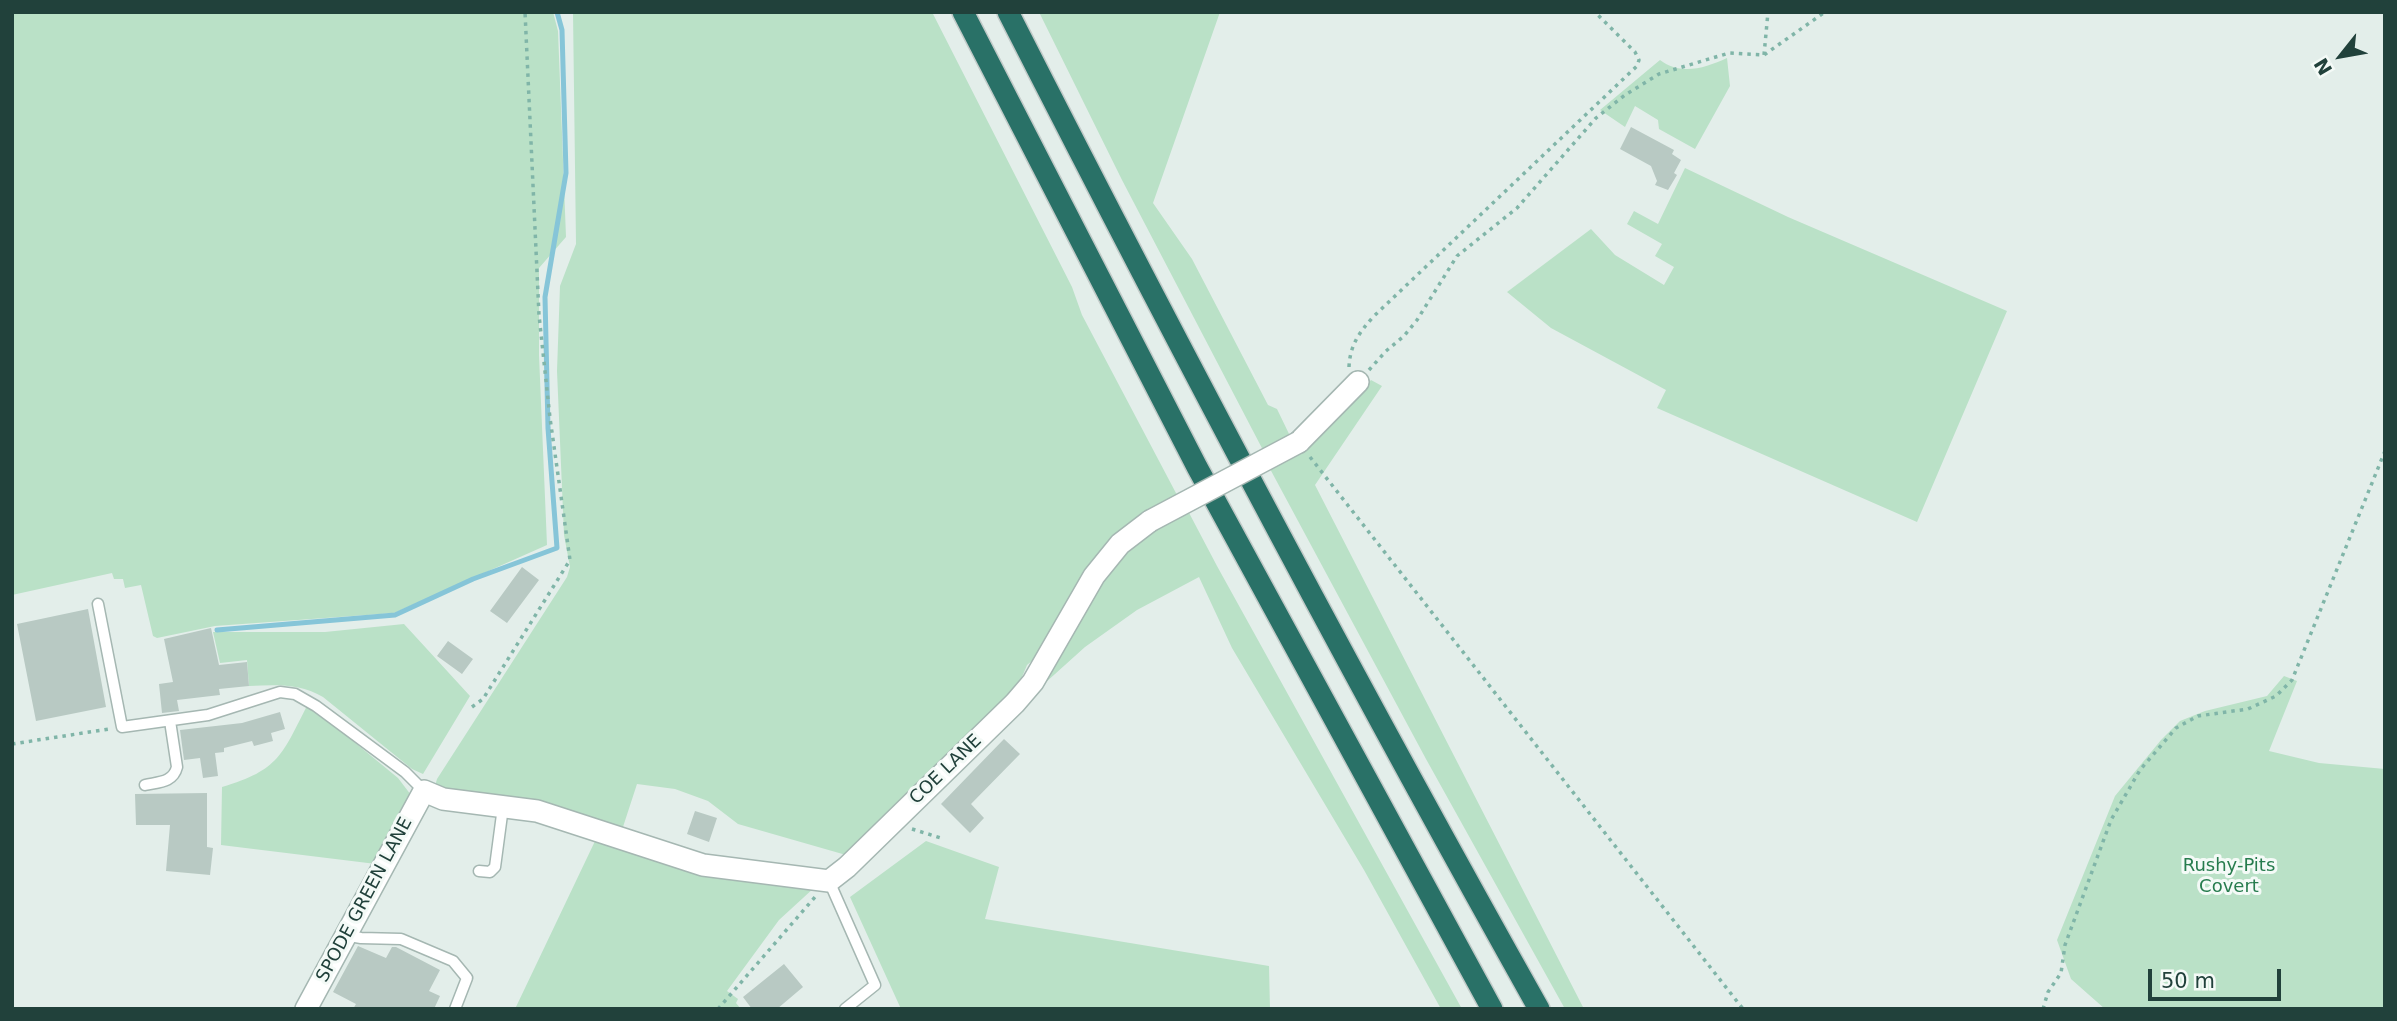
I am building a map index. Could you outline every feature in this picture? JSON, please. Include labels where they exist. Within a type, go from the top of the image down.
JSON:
[{"type":"highway","points":[[963,12],[1203,479],[1492,1009]]},
{"type":"highway","points":[[1008,12],[1232,447],[1539,1009]]},
{"type":"street","name":"COE LANE","points":[[829,881],[847,867],[1015,703],[1040,671],[1094,576],[1120,544],[1150,521],[1299,442],[1357,384]]},
{"type":"street","points":[[424,791],[443,799],[537,811],[703,865],[829,881]]},
{"type":"street","name":"SPODE GREEN LANE","points":[[306,1009],[424,791]]},
{"type":"lane","points":[[98,604],[122,727],[208,715],[280,692],[295,694],[316,706],[394,764],[424,791]]},
{"type":"lane","points":[[145,785],[171,779],[175,774],[177,767],[170,721]]},
{"type":"lane","points":[[479,871],[490,872],[495,867],[503,807]]},
{"type":"lane","points":[[829,881],[876,985],[845,1009]]},
{"type":"lane","points":[[344,935],[401,939],[453,961],[467,978],[455,1009]]},
{"type":"path","points":[[472,707],[483,699],[570,560],[550,418],[540,315],[525,12]]},
{"type":"path","points":[[1595,12],[1635,52],[1639,60],[1637,66],[1383,307],[1356,336],[1349,352],[1349,370],[1357,384],[1417,320],[1457,256],[1517,208],[1596,118],[1625,95],[1659,74],[1729,53],[1764,55],[1825,12]]},
{"type":"path","points":[[1764,55],[1768,12]]},
{"type":"path","points":[[1299,442],[1743,1009]]},
{"type":"path","points":[[2043,1009],[2048,992],[2061,973],[2065,944],[2111,820],[2140,770],[2176,728],[2198,716],[2248,709],[2276,696],[2292,680],[2385,451]]},
{"type":"path","points":[[12,744],[122,727]]},
{"type":"path","points":[[718,1009],[829,881]]},
{"type":"green space","points":[[12,12],[553,12],[558,31],[566,237],[539,268],[539,355],[547,545],[394,613],[215,626],[157,638],[153,636],[141,585],[125,588],[123,579],[114,579],[112,573],[12,595]]},
{"type":"green space","points":[[573,12],[932,12],[1072,287],[1082,315],[1177,495],[1146,514],[1046,649],[1027,665],[1022,677],[1006,697],[846,855],[738,824],[708,801],[675,789],[637,784],[621,833],[457,794],[435,786],[567,577],[570,567],[564,535],[557,371],[560,286],[576,244]]},
{"type":"green space","points":[[1039,12],[1220,12],[1153,203],[1192,259],[1268,405],[1277,409],[1291,438],[1264,452],[1122,180]]},
{"type":"green space","points":[[1727,58],[1730,86],[1695,149],[1659,129],[1658,120],[1635,106],[1625,127],[1600,110],[1660,60],[1676,68],[1693,69]]},
{"type":"green space","points":[[1685,168],[1788,217],[2007,311],[1917,522],[1657,408],[1666,390],[1551,328],[1507,292],[1591,229],[1615,255],[1664,285],[1674,267],[1655,256],[1662,244],[1627,224],[1634,211],[1658,224]]},
{"type":"green space","points":[[1371,380],[1382,386],[1315,485],[1584,1009],[1565,1009],[1426,759],[1269,467],[1341,413]]},
{"type":"green space","points":[[1187,509],[1462,1009],[1441,1009],[1364,870],[1232,648],[1199,577],[1137,610],[1085,647],[1045,683],[1046,671],[1121,549]]},
{"type":"green space","points":[[404,624],[470,696],[423,774],[412,769],[314,692],[287,686],[249,686],[247,660],[220,663],[213,632],[325,632]]},
{"type":"green space","name":"Rushy-Pits Covert","points":[[2284,676],[2297,681],[2269,751],[2319,763],[2385,769],[2385,1009],[2105,1009],[2071,979],[2057,940],[2115,796],[2180,721],[2205,711],[2267,696]]},
{"type":"green space","points":[[308,704],[398,778],[411,795],[376,864],[221,845],[222,787],[256,774],[277,758]]},
{"type":"green space","points":[[596,839],[815,887],[779,920],[727,991],[738,999],[736,1003],[741,1009],[515,1009]]},
{"type":"green space","points":[[926,841],[999,867],[985,919],[1269,966],[1270,1009],[901,1009],[850,897]]},
{"type":"building","points":[[1631,127],[1674,150],[1672,154],[1681,160],[1674,173],[1677,175],[1668,190],[1655,185],[1657,181],[1651,166],[1620,149]]},
{"type":"building","points":[[522,567],[539,580],[507,623],[490,611]]},
{"type":"building","points":[[88,609],[106,707],[36,721],[17,624]]},
{"type":"building","points":[[211,628],[219,665],[247,662],[249,686],[219,689],[220,695],[177,700],[179,711],[162,713],[159,684],[173,682],[164,639]]},
{"type":"building","points":[[448,641],[473,659],[462,674],[437,656]]},
{"type":"building","points":[[280,712],[285,729],[271,733],[273,741],[254,746],[252,741],[215,753],[218,776],[203,778],[200,758],[184,760],[180,730],[242,723]]},
{"type":"building","points":[[1004,739],[1020,754],[971,804],[984,818],[970,833],[941,804]]},
{"type":"building","points":[[207,793],[207,847],[213,848],[210,875],[166,871],[170,825],[136,825],[135,794]]},
{"type":"building","points":[[695,811],[717,818],[709,842],[687,834]]},
{"type":"building","points":[[358,946],[386,958],[392,947],[396,947],[440,970],[429,991],[440,996],[434,1009],[353,1009],[356,1004],[333,992]]},
{"type":"building","points":[[784,964],[803,987],[777,1009],[752,1009],[743,997]]},
{"type":"waterway","points":[[217,630],[395,615],[473,579],[557,548],[548,428],[545,297],[566,173],[562,30],[557,12]]}]
